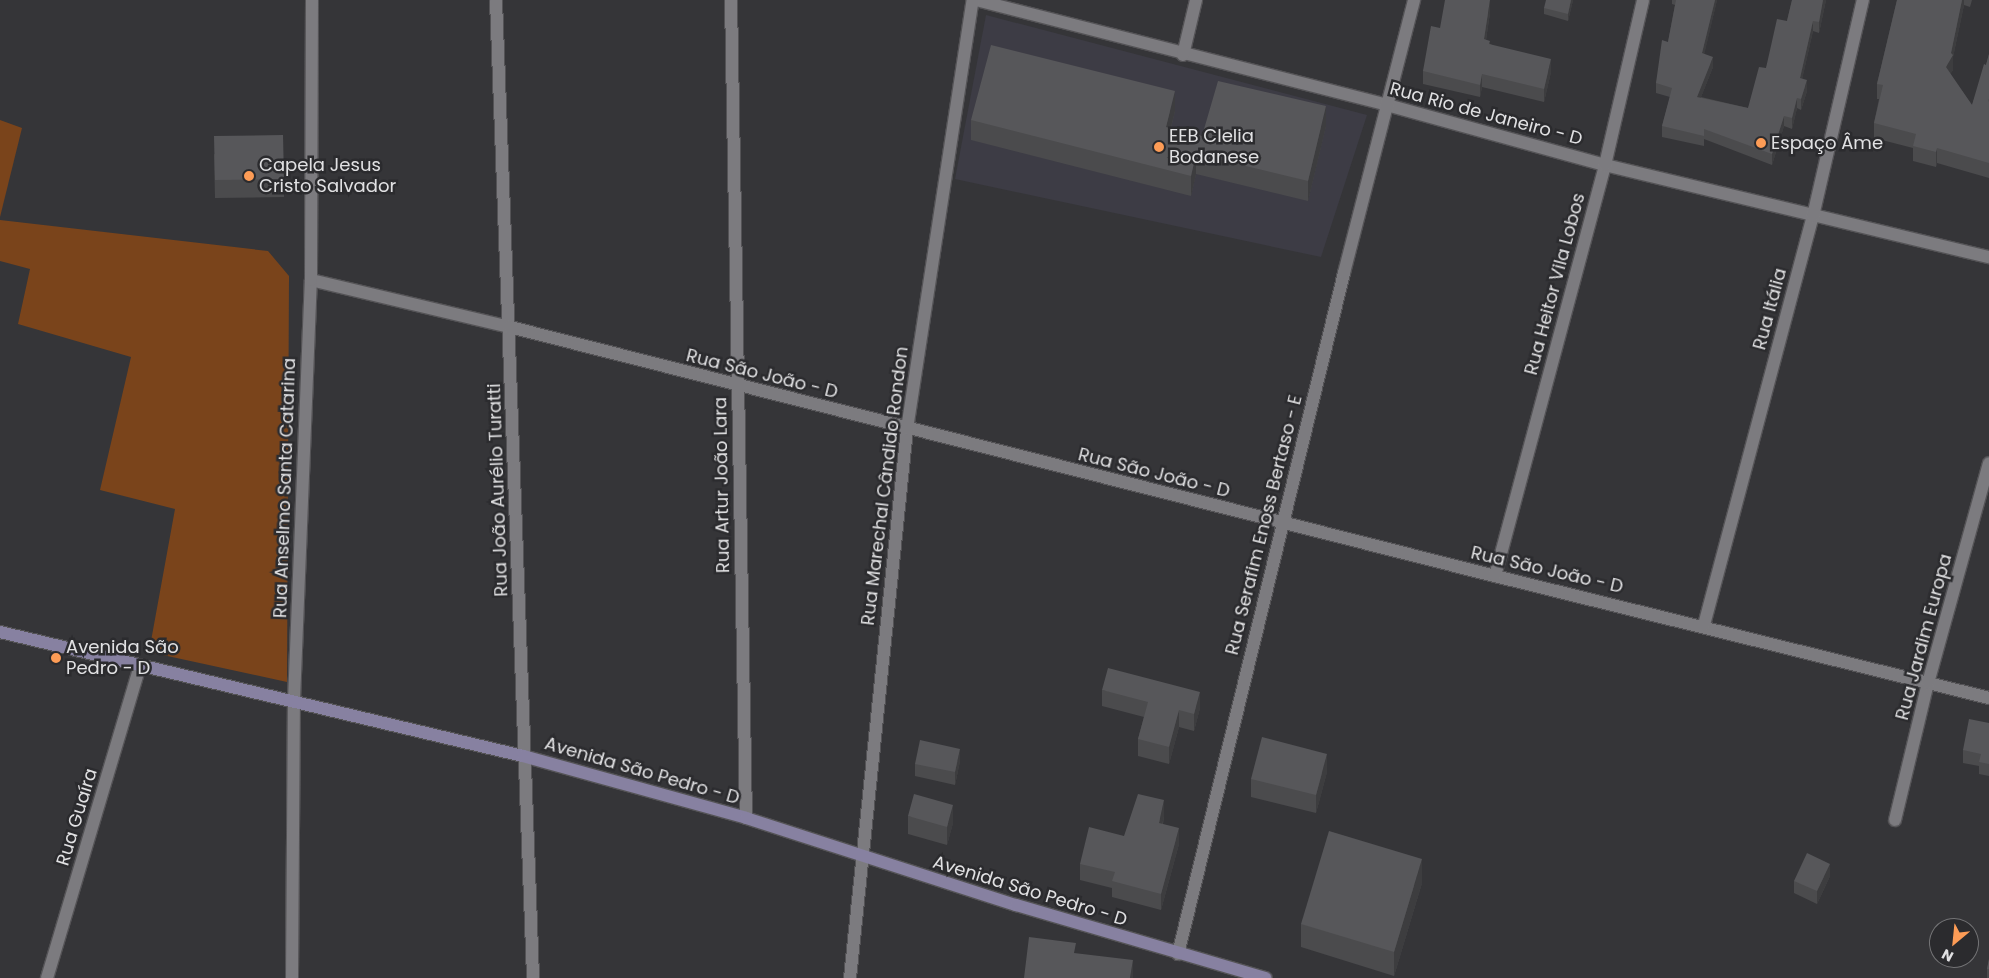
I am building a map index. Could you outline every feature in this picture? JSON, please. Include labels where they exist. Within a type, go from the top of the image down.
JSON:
[{"type":"street","name":"Rua Anselmo Santa Catarina","points":[[292,978],[294,700],[311,280],[312,0]]},
{"type":"street","name":"Rua João Aurélio Turatti","points":[[496,0],[510,327],[523,756],[533,978]]},
{"type":"street","name":"Rua Artur João Lara","points":[[731,0],[746,818]]},
{"type":"street","name":"Rua Rio de Janeiro - D","points":[[974,0],[1183,55],[1388,105],[1605,164],[1813,216],[1989,257]]},
{"type":"street","name":"Rua Marechal Cândido Rondon","points":[[850,978],[861,857],[907,429],[974,0]]},
{"type":"street","points":[[1183,55],[1196,0]]},
{"type":"street","name":"Rua Serafim Enoss Bertaso - E","points":[[1178,954],[1282,523],[1414,0]]},
{"type":"street","name":"Rua Heitor Vila Lobos","points":[[1495,576],[1605,164],[1643,0]]},
{"type":"street","name":"Rua Itália","points":[[1704,626],[1813,216],[1864,0]]},
{"type":"street","name":"Rua São João - D","points":[[311,280],[510,327],[907,429],[1989,698]]},
{"type":"street","name":"Rua Jardim Europa","points":[[1895,820],[1928,683],[1989,463]]},
{"type":"street","name":"Avenida São Pedro - D","points":[[0,632],[140,666],[294,700],[523,756],[746,818],[861,857],[1178,954],[1266,978]]},
{"type":"street","name":"Rua Guaíra","points":[[47,978],[140,666]]},
{"type":"shaded area","name":"EEB Clelia Bodanese","points":[[986,15],[1367,115],[1321,257],[955,179]]},
{"type":"shaded area","points":[[0,120],[22,128],[0,217]]},
{"type":"shaded area","points":[[0,220],[268,251],[289,276],[287,682],[149,652],[175,509],[100,490],[131,357],[18,324],[30,269],[0,261]]},
{"type":"building","points":[[1445,0],[1490,0],[1484,39],[1490,41],[1489,44],[1551,59],[1544,89],[1482,74],[1480,85],[1423,71],[1431,26],[1440,28]]},
{"type":"building","points":[[1546,0],[1571,0],[1568,14],[1544,8]]},
{"type":"building","points":[[1676,0],[1715,0],[1702,53],[1713,57],[1697,97],[1748,108],[1759,67],[1766,68],[1777,19],[1787,21],[1792,0],[1823,0],[1819,22],[1813,21],[1800,78],[1807,80],[1801,99],[1797,98],[1792,118],[1784,116],[1772,154],[1704,129],[1704,136],[1662,126],[1672,88],[1656,83],[1662,40],[1668,42]]},
{"type":"building","points":[[1897,0],[1962,0],[1951,53],[1953,55],[1946,67],[1972,105],[1984,64],[1986,65],[1989,54],[1989,163],[1937,148],[1936,152],[1913,146],[1916,134],[1874,123],[1883,85],[1877,84]]},
{"type":"building","points":[[991,45],[1175,91],[1166,127],[1202,136],[1218,81],[1326,106],[1308,181],[1196,154],[1191,176],[971,120]]},
{"type":"building","points":[[283,135],[284,179],[215,180],[214,136]]},
{"type":"building","points":[[1108,668],[1200,692],[1194,714],[1179,710],[1169,747],[1138,739],[1148,702],[1102,690]]},
{"type":"building","points":[[1969,719],[1989,723],[1989,764],[1979,762],[1981,754],[1963,750]]},
{"type":"building","points":[[1262,737],[1327,754],[1316,795],[1251,779]]},
{"type":"building","points":[[920,740],[960,749],[955,772],[915,764]]},
{"type":"building","points":[[914,794],[953,805],[947,827],[908,816]]},
{"type":"building","points":[[1138,794],[1164,800],[1159,823],[1179,828],[1161,894],[1112,881],[1115,872],[1080,864],[1089,827],[1124,836]]},
{"type":"building","points":[[1329,831],[1422,859],[1394,952],[1301,924]]},
{"type":"building","points":[[1807,853],[1830,864],[1817,891],[1794,881]]},
{"type":"building","points":[[1029,937],[1076,943],[1074,953],[1133,960],[1130,978],[1024,978]]},
{"type":"place","name":"Espaço Âme","points":[[1761,143]]},
{"type":"place","name":"EEB Clelia Bodanese","points":[[1159,147]]},
{"type":"place","name":"Capela Jesus Cristo Salvador","points":[[249,176]]},
{"type":"place","name":"Avenida São Pedro - D","points":[[56,658]]}]
